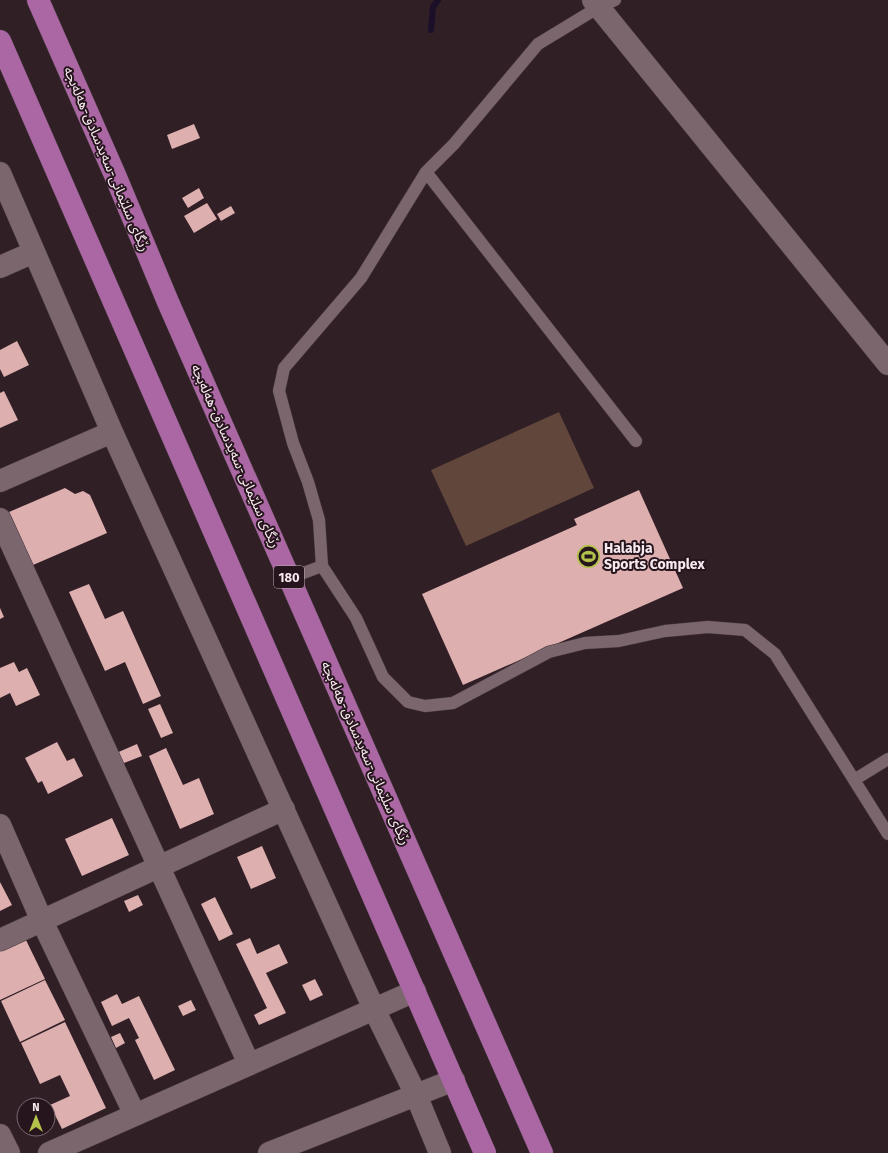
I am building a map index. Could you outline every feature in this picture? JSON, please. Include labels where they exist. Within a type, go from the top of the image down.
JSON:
[{"type":"highway","name":"رێگای سلێمانی-سەیدسادق-هەلەبجە","points":[[38,0],[115,175],[168,302],[542,1153]]},
{"type":"highway","points":[[0,41],[485,1153]]},
{"type":"street","points":[[602,2],[888,364]]},
{"type":"street","points":[[0,173],[112,432],[374,1009],[416,1095],[440,1153]]},
{"type":"street","points":[[0,267],[34,252]]},
{"type":"street","points":[[0,481],[112,432]]},
{"type":"street","points":[[0,519],[249,1064]]},
{"type":"street","points":[[0,940],[284,808]]},
{"type":"street","points":[[0,825],[42,921],[135,1115]]},
{"type":"street","points":[[49,1153],[415,991]]},
{"type":"street","points":[[270,1153],[296,1148],[416,1095],[454,1080]]},
{"type":"street","points":[[0,1135],[9,1153]]},
{"type":"lane","points":[[602,2],[538,44],[454,144],[426,172],[361,278],[284,368],[279,391],[293,443],[308,482],[319,520],[322,566],[356,618],[383,677],[408,702],[425,706],[453,703],[549,652],[585,643],[619,640],[665,631],[708,627],[745,630],[774,654],[888,834]]},
{"type":"lane","points":[[426,172],[636,442]]},
{"type":"lane","points":[[290,578],[322,566]]},
{"type":"lane","points":[[854,780],[888,759]]},
{"type":"shaded area","points":[[559,412],[594,488],[466,546],[431,470]]},
{"type":"building","points":[[194,124],[200,138],[172,149],[167,135]]},
{"type":"building","points":[[199,188],[204,198],[188,208],[182,198]]},
{"type":"building","points":[[207,203],[217,219],[194,233],[184,216]]},
{"type":"building","points":[[231,206],[235,213],[221,221],[217,214]]},
{"type":"building","points":[[17,341],[29,365],[4,377],[0,369],[0,350]]},
{"type":"building","points":[[4,391],[18,420],[0,428],[0,393]]},
{"type":"building","points":[[65,488],[75,494],[83,491],[90,495],[107,533],[33,565],[9,512]]},
{"type":"building","name":"Halabja Sports Complex","points":[[639,490],[683,588],[463,685],[422,594],[577,525],[574,519]]},
{"type":"building","points":[[89,584],[105,619],[123,611],[161,696],[143,704],[125,662],[105,671],[69,592]]},
{"type":"building","points":[[0,608],[4,617],[0,619]]},
{"type":"building","points":[[14,662],[19,672],[27,668],[40,695],[16,706],[10,693],[0,698],[0,668]]},
{"type":"building","points":[[160,704],[173,733],[161,738],[148,709]]},
{"type":"building","points":[[57,742],[67,761],[74,758],[83,776],[48,794],[42,781],[38,783],[25,758]]},
{"type":"building","points":[[137,744],[142,756],[119,765],[114,754]]},
{"type":"building","points":[[166,748],[183,785],[199,778],[214,814],[180,829],[149,756]]},
{"type":"building","points":[[112,818],[129,855],[82,876],[65,839]]},
{"type":"building","points":[[262,846],[276,878],[251,889],[237,857]]},
{"type":"building","points":[[0,882],[12,905],[0,911]]},
{"type":"building","points":[[138,895],[143,905],[129,912],[124,901]]},
{"type":"building","points":[[215,897],[233,934],[219,941],[201,904]]},
{"type":"building","points":[[25,938],[45,979],[0,1000],[0,950]]},
{"type":"building","points":[[250,938],[257,954],[279,944],[288,963],[266,973],[286,1013],[259,1025],[254,1015],[267,1008],[236,944]]},
{"type":"building","points":[[315,979],[323,995],[310,1001],[302,985]]},
{"type":"building","points":[[45,980],[65,1020],[20,1042],[1,1001]]},
{"type":"building","points":[[117,994],[122,1004],[139,996],[175,1070],[154,1080],[135,1040],[139,1038],[129,1018],[112,1026],[101,1002]]},
{"type":"building","points":[[191,1000],[196,1010],[183,1016],[178,1006]]},
{"type":"building","points":[[65,1022],[106,1108],[62,1129],[56,1117],[56,1102],[70,1096],[60,1075],[40,1084],[21,1043]]},
{"type":"building","points":[[120,1033],[125,1043],[116,1048],[111,1037]]},
{"type":"waterway","points":[[431,30],[433,7],[438,0]]},
{"type":"place","name":"Halabja Sports Complex","points":[[588,556]]}]
